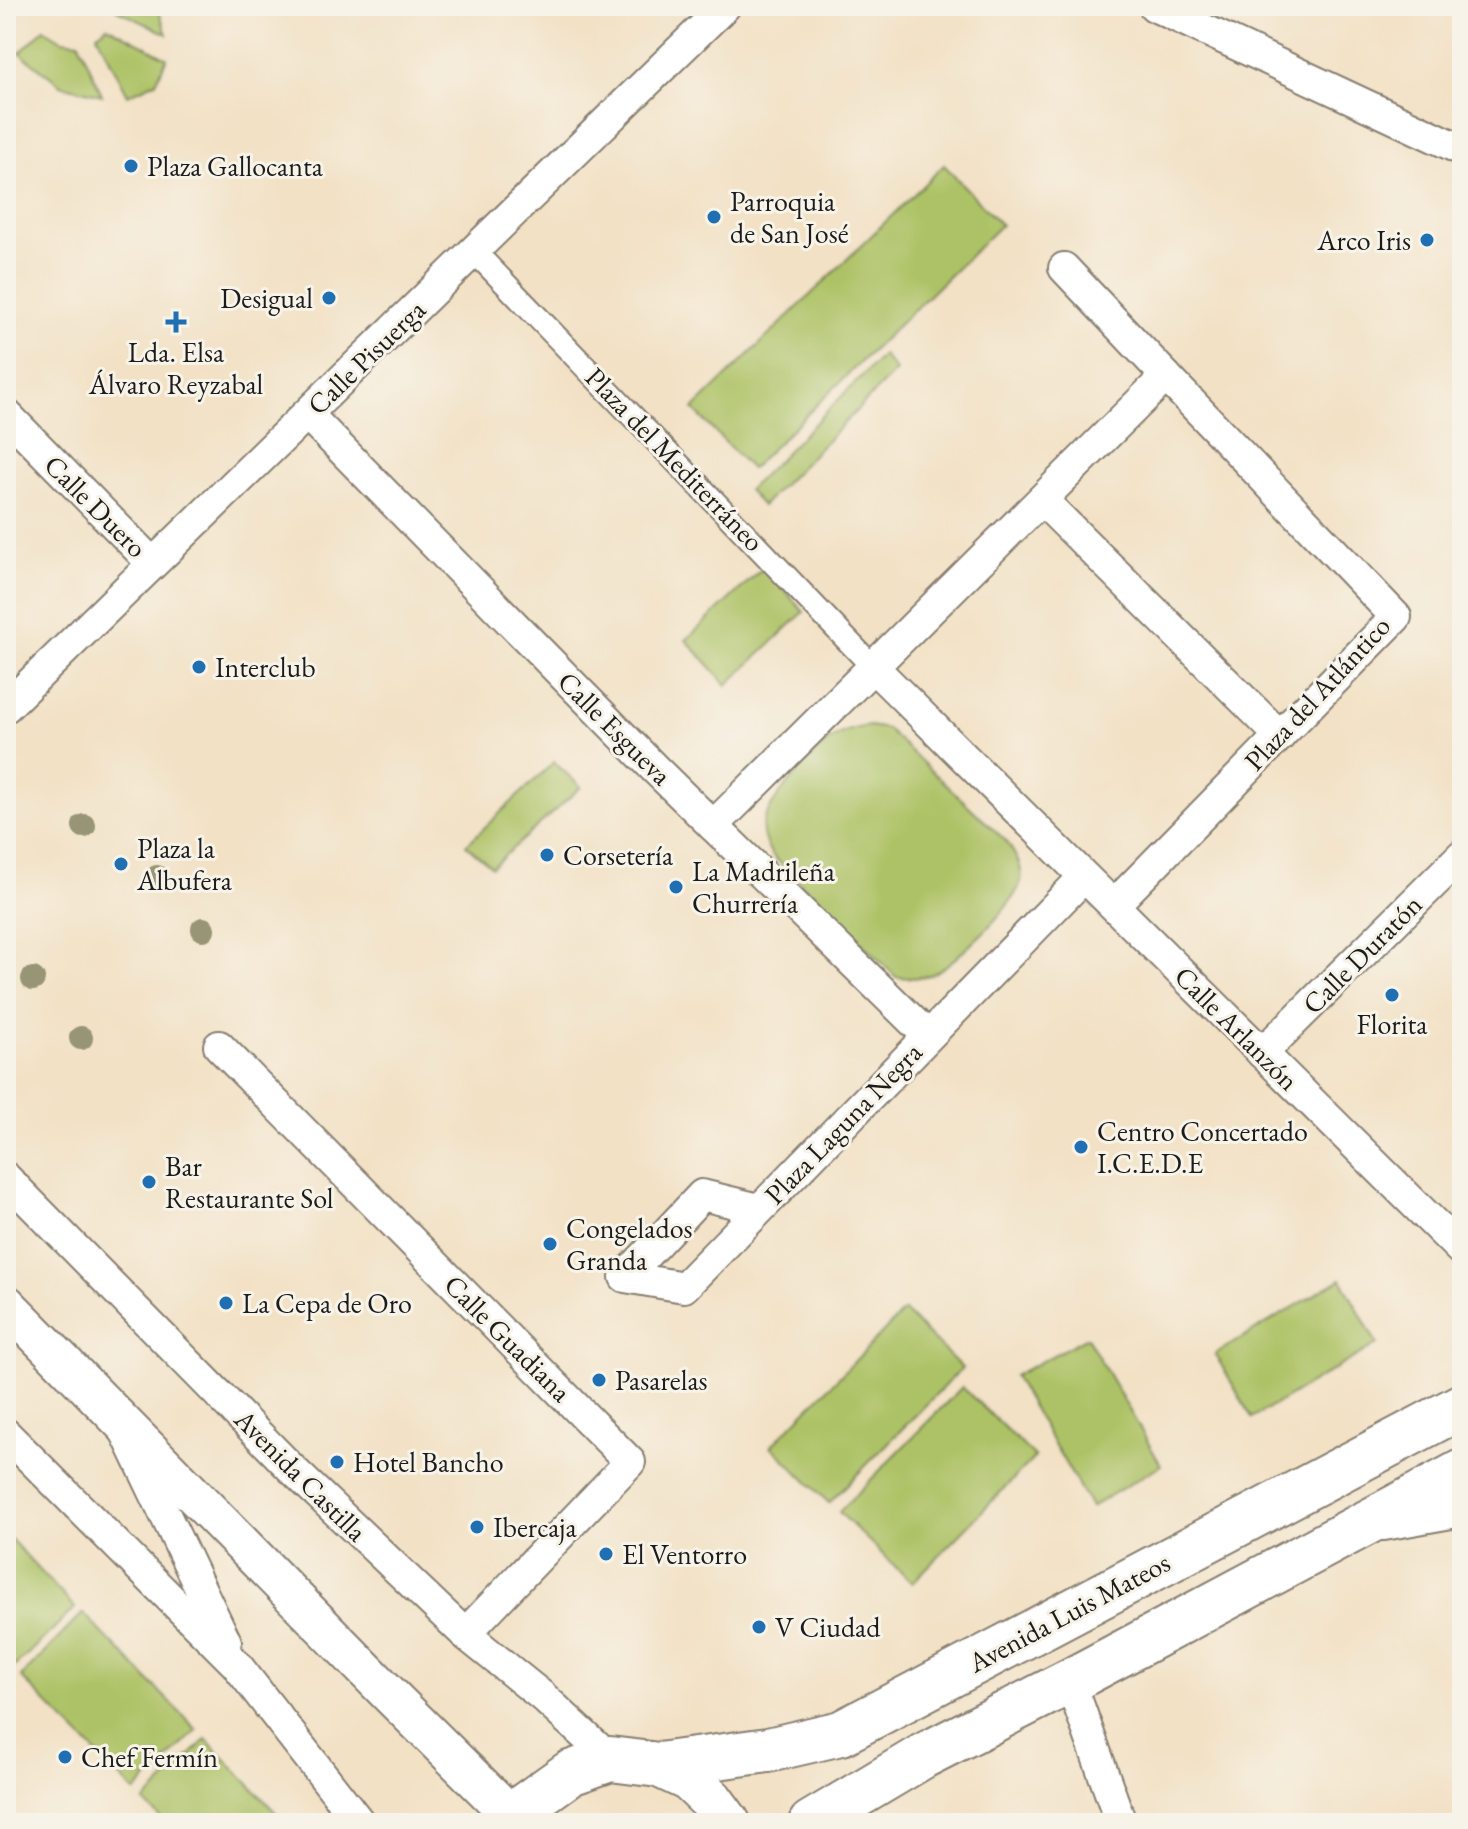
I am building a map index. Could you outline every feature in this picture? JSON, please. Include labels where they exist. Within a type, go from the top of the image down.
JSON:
[{"type":"highway","name":"Avenida Luis Mateos","points":[[659,1765],[768,1750],[841,1733],[1462,1406]]},
{"type":"highway","points":[[811,1823],[923,1756],[1462,1472]]},
{"type":"highway","points":[[510,1820],[570,1773],[610,1759],[659,1765],[689,1779],[711,1800],[728,1823]]},
{"type":"street","name":"Calle Pisuerga","points":[[6,707],[725,6]]},
{"type":"street","points":[[1154,6],[1462,150]]},
{"type":"street","name":"Plaza del Mediterráneo","points":[[474,251],[874,668],[1114,905]]},
{"type":"street","name":"Plaza del Atlántico","points":[[1064,268],[1396,617],[1114,905]]},
{"type":"street","points":[[713,826],[1166,376]]},
{"type":"street","name":"Calle Duero","points":[[6,414],[152,563]]},
{"type":"street","name":"Calle Esgueva","points":[[308,415],[713,826],[928,1036]]},
{"type":"street","points":[[1042,500],[1280,736]]},
{"type":"street","name":"Calle Duratón","points":[[1262,1053],[1462,855]]},
{"type":"street","points":[[928,1036],[1084,877]]},
{"type":"street","name":"Calle Arlanzón","points":[[1114,905],[1462,1251]]},
{"type":"street","name":"Plaza Laguna Negra","points":[[759,1209],[928,1036]]},
{"type":"street","name":"Calle Guadiana","points":[[219,1046],[630,1462],[465,1634]]},
{"type":"street","name":"Avenida Castilla","points":[[6,1178],[292,1469],[465,1634],[542,1696],[610,1759]]},
{"type":"street","points":[[6,1304],[510,1820]]},
{"type":"street","points":[[120,1420],[236,1664]]},
{"type":"street","points":[[6,1434],[236,1664],[360,1823]]},
{"type":"street","points":[[1364,1524],[1462,1507]]},
{"type":"street","points":[[1070,1681],[1121,1823]]},
{"type":"green space","points":[[115,6],[157,6],[167,34],[117,10]]},
{"type":"green space","points":[[107,26],[167,58],[156,82],[128,95],[97,35]]},
{"type":"green space","points":[[44,29],[62,40],[79,42],[102,95],[61,85],[20,53]]},
{"type":"green space","points":[[944,165],[1001,225],[751,469],[693,409]]},
{"type":"green space","points":[[883,355],[896,371],[762,506],[748,490]]},
{"type":"green space","points":[[764,567],[804,612],[727,685],[686,640]]},
{"type":"green space","points":[[870,726],[887,729],[1007,842],[1021,871],[1021,881],[1016,891],[983,933],[955,959],[923,977],[896,977],[772,855],[764,837],[763,825],[772,805],[812,757],[838,735]]},
{"type":"green space","points":[[554,762],[581,787],[492,867],[466,845]]},
{"type":"green space","points":[[1341,1279],[1377,1344],[1252,1418],[1215,1354]]},
{"type":"green space","points":[[904,1311],[962,1368],[829,1503],[771,1446]]},
{"type":"green space","points":[[1087,1337],[1161,1465],[1091,1507],[1014,1376]]},
{"type":"green space","points":[[962,1387],[1035,1457],[912,1583],[839,1512]]},
{"type":"green space","points":[[6,1534],[75,1608],[11,1670],[6,1665]]},
{"type":"green space","points":[[83,1613],[197,1730],[135,1792],[21,1677]]},
{"type":"green space","points":[[206,1739],[286,1823],[165,1823],[144,1802]]},
{"type":"place","name":"Plaza Gallocanta","points":[[131,166]]},
{"type":"place","name":"Parroquia de San José","points":[[714,217]]},
{"type":"place","name":"Arco Iris","points":[[1427,240]]},
{"type":"place","name":"Desigual","points":[[329,298]]},
{"type":"place","name":"Lda. Elsa Álvaro Reyzabal","points":[[176,322]]},
{"type":"place","name":"Interclub","points":[[199,667]]},
{"type":"place","name":"Corsetería","points":[[547,855]]},
{"type":"place","name":"Plaza la Albufera","points":[[121,864]]},
{"type":"place","name":"La Madrileña Churrería","points":[[676,887]]},
{"type":"place","name":"Florita","points":[[1392,995]]},
{"type":"place","name":"Centro Concertado I.C.E.D.E","points":[[1081,1147]]},
{"type":"place","name":"Bar Restaurante Sol","points":[[149,1182]]},
{"type":"place","name":"Congelados Granda","points":[[550,1244]]},
{"type":"place","name":"La Cepa de Oro","points":[[226,1303]]},
{"type":"place","name":"Pasarelas","points":[[599,1380]]},
{"type":"place","name":"Hotel Bancho","points":[[337,1462]]},
{"type":"place","name":"Ibercaja","points":[[477,1527]]},
{"type":"place","name":"El Ventorro","points":[[606,1554]]},
{"type":"place","name":"V Ciudad","points":[[759,1627]]},
{"type":"place","name":"Chef Fermín","points":[[65,1757]]}]
